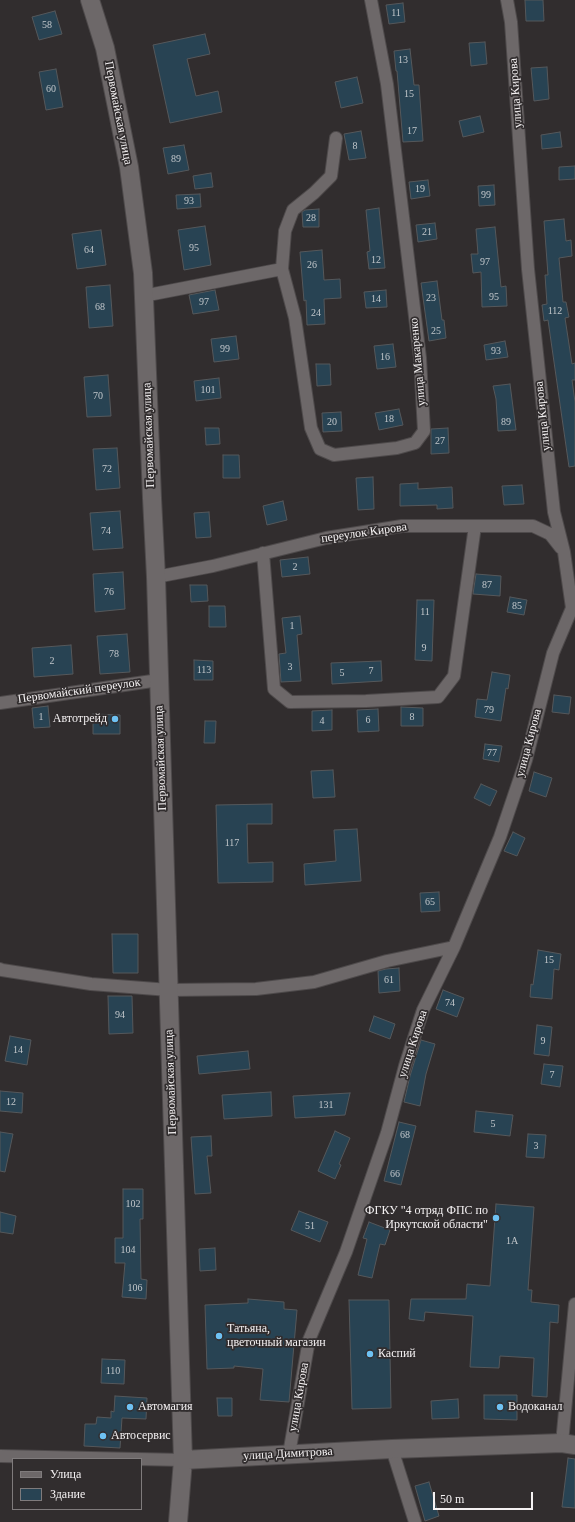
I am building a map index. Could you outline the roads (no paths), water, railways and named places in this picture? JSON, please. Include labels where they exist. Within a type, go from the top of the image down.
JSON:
[{"type":"main road","name":"Первомайская улица","points":[[90,0],[105,48],[129,167],[143,273],[156,577],[183,1460],[178,1522]]},
{"type":"main road","name":"улица Димитрова","points":[[183,1460],[392,1449],[569,1444]]},
{"type":"street","name":"улица Макаренко","points":[[336,138],[331,176],[314,193],[293,210],[285,231],[282,269],[295,318],[311,428],[320,449],[334,455],[397,448],[415,443],[424,431],[420,358],[387,84],[371,0]]},
{"type":"street","name":"улица Кирова","points":[[289,1454],[309,1340],[346,1252],[387,1133],[405,1066],[423,1010],[454,947],[500,837],[526,760],[553,653],[573,611],[564,552],[554,512],[529,277],[511,22],[507,0]]},
{"type":"street","points":[[143,296],[282,269]]},
{"type":"street","name":"переулок Кирова","points":[[156,577],[213,566],[326,538],[402,526],[533,526],[550,534],[564,552]]},
{"type":"street","points":[[264,553],[274,689],[290,702],[366,701],[438,697],[454,676],[476,526]]},
{"type":"street","name":"Первомайский переулок","points":[[0,703],[159,680]]},
{"type":"street","points":[[1,973],[91,984],[169,990],[256,989],[314,982],[387,961],[454,947]]},
{"type":"street","points":[[569,1444],[575,1304]]},
{"type":"street","points":[[392,1449],[415,1522]]},
{"type":"street","name":"улица Димитрова","points":[[0,1456],[92,1458]]},
{"type":"street","name":"улица Димитрова","points":[[142,1459],[183,1460]]},
{"type":"place","name":"Автотрейд","points":[[115,719]]},
{"type":"place","name":"ФГКУ \"4 отряд ФПС по Иркутской области\"","points":[[496,1218]]},
{"type":"place","name":"Татьяна, цветочный магазин","points":[[219,1336]]},
{"type":"place","name":"Каспий","points":[[370,1354]]},
{"type":"place","name":"Автомагия","points":[[130,1407]]},
{"type":"place","name":"Водоканал","points":[[500,1407]]},
{"type":"place","name":"Автосервис","points":[[103,1436]]}]
